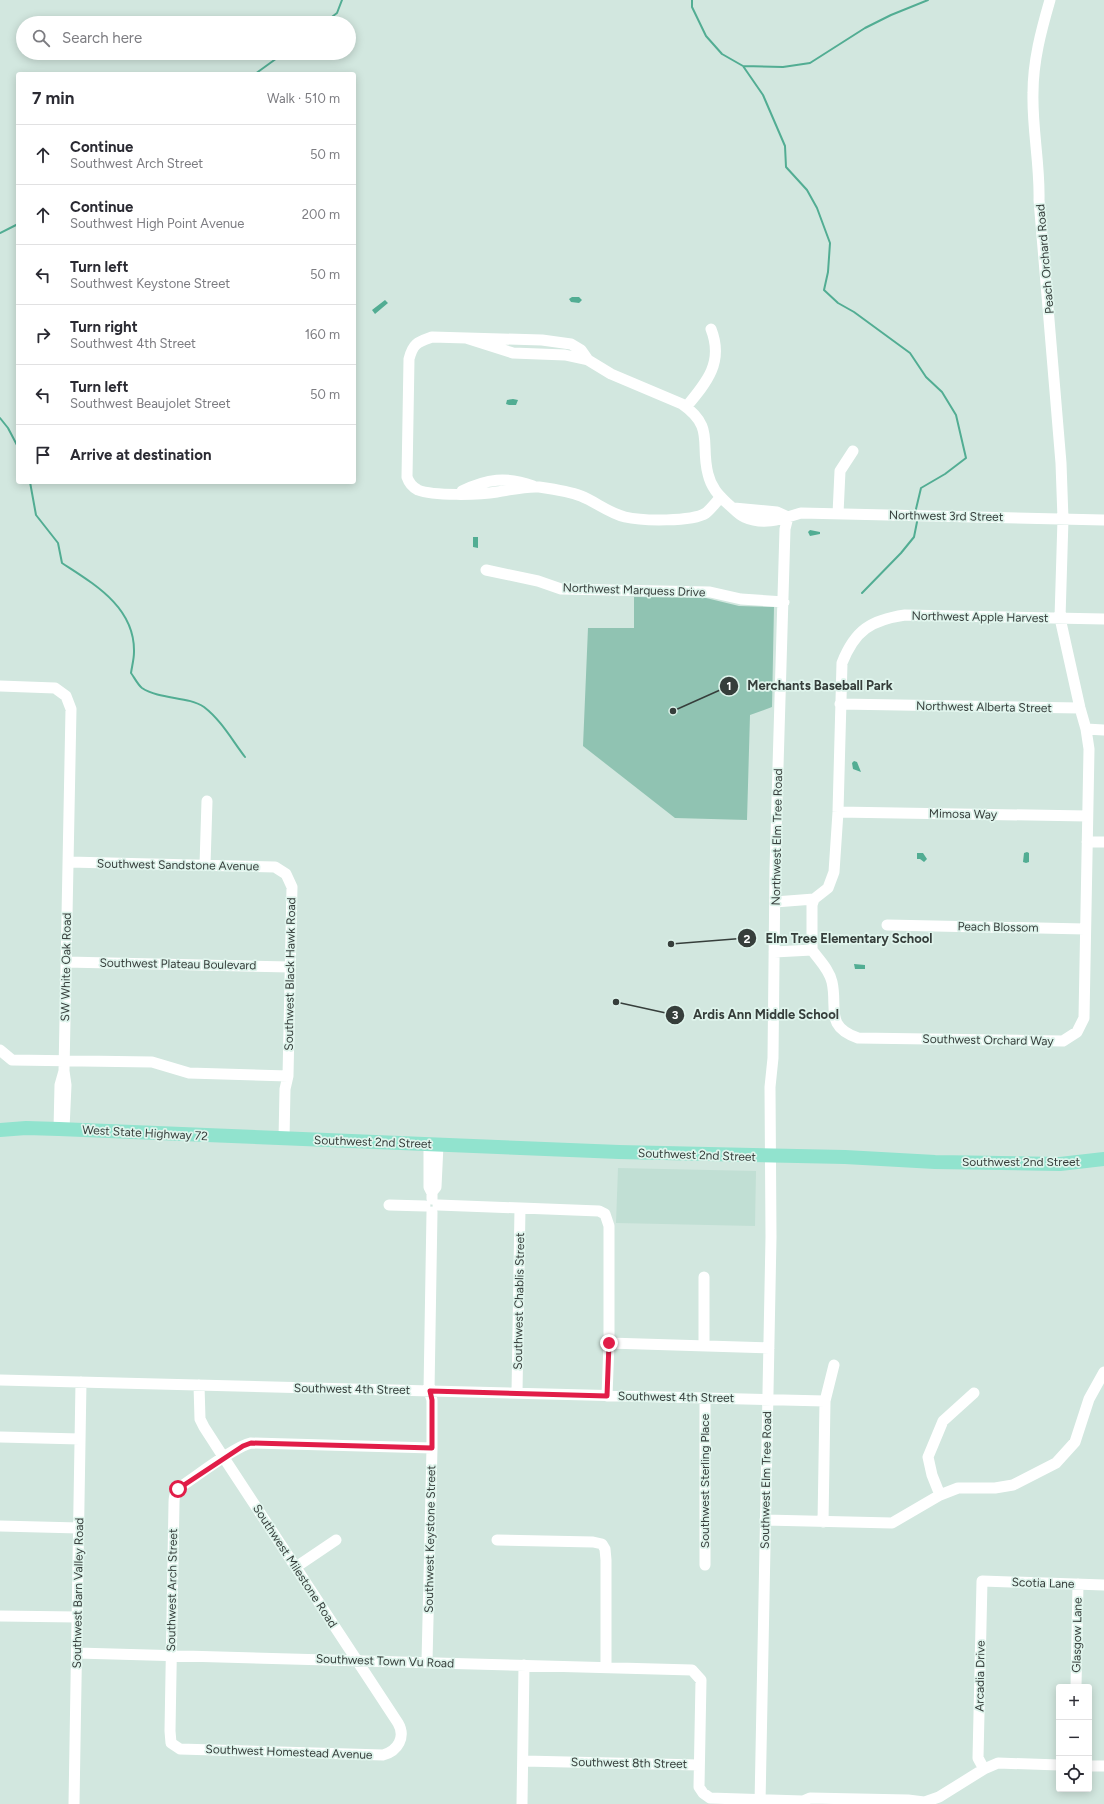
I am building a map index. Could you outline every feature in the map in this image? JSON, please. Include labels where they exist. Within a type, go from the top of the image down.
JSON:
[{"type":"main road","name":"West State Highway 72","points":[[0,1130],[26,1128],[62,1129],[287,1139]]},
{"type":"main road","name":"Southwest 2nd Street","points":[[287,1139],[1023,1164],[1060,1164],[1104,1159]]},
{"type":"street","name":"Peach Orchard Road","points":[[1050,0],[1034,66],[1033,94],[1040,173],[1039,200],[1061,463],[1063,519],[1060,618]]},
{"type":"street","points":[[686,407],[706,384],[716,356],[715,340],[711,329]]},
{"type":"street","points":[[721,498],[705,513],[684,519],[656,519],[625,517],[605,509],[580,496],[558,490],[538,487],[519,480],[503,479],[482,483],[458,493],[430,493],[418,490],[410,484],[407,477],[410,359],[412,348],[419,341],[432,337],[466,338],[513,353],[566,356],[588,360],[611,374],[692,411],[702,424],[705,435],[708,474],[712,488],[721,498],[734,508],[777,512],[788,517]]},
{"type":"street","points":[[838,514],[840,471],[853,451]]},
{"type":"street","name":"Northwest 3rd Street","points":[[788,517],[801,513],[1104,520]]},
{"type":"street","name":"Northwest Elm Tree Road","points":[[770,1156],[770,1087],[773,1058],[775,902],[785,529],[788,517]]},
{"type":"street","name":"Northwest Marquess Drive","points":[[486,570],[538,581],[560,589],[710,592],[741,599],[784,602]]},
{"type":"street","name":"Northwest Apple Harvest","points":[[840,704],[842,663],[851,643],[860,632],[885,618],[905,615],[1104,618]]},
{"type":"street","name":"Southwest Orchard Way","points":[[812,950],[826,968],[832,981],[835,1020],[838,1026],[847,1034],[858,1038],[1063,1041],[1077,1032],[1084,1018],[1088,749],[1086,729],[1060,618]]},
{"type":"street","name":"SW White Oak Road","points":[[0,686],[55,688],[66,696],[71,710],[64,1066],[66,1085],[62,1129]]},
{"type":"street","points":[[774,952],[812,950],[812,905],[814,900],[828,888],[834,872],[838,812],[840,704]]},
{"type":"street","name":"Northwest Alberta Street","points":[[840,704],[1080,708]]},
{"type":"street","points":[[1086,729],[1104,730]]},
{"type":"street","points":[[205,866],[207,801]]},
{"type":"street","name":"Mimosa Way","points":[[838,812],[1087,816]]},
{"type":"street","points":[[1087,842],[1104,842]]},
{"type":"street","name":"Southwest Sandstone Avenue","points":[[69,862],[275,867],[286,874]]},
{"type":"street","name":"Southwest Black Hawk Road","points":[[286,874],[292,888],[288,1076],[291,1088],[287,1139]]},
{"type":"street","points":[[775,902],[814,900]]},
{"type":"street","name":"Peach Blossom","points":[[887,925],[1085,928]]},
{"type":"street","name":"Southwest Plateau Boulevard","points":[[66,962],[290,967]]},
{"type":"street","points":[[0,1050],[12,1060],[64,1066],[152,1062],[189,1073],[288,1076]]},
{"type":"street","name":"Southwest Keystone Street","points":[[427,1662],[432,1448],[432,1400],[430,1391],[432,1203],[429,1187],[433,1145]]},
{"type":"street","name":"Southwest Elm Tree Road","points":[[760,1802],[769,1348],[770,1156]]},
{"type":"street","points":[[388,1205],[432,1203],[599,1211],[605,1214],[609,1226],[609,1343],[607,1396]]},
{"type":"street","name":"Southwest Chablis Street","points":[[517,1393],[520,1208]]},
{"type":"street","points":[[704,1277],[704,1346]]},
{"type":"street","points":[[609,1343],[769,1348]]},
{"type":"street","points":[[823,1522],[825,1401],[834,1364]]},
{"type":"street","points":[[765,1520],[892,1523],[940,1495],[958,1488],[995,1488],[1013,1485],[1056,1463],[1075,1442],[1089,1399],[1104,1372]]},
{"type":"street","name":"Southwest 4th Street","points":[[0,1380],[825,1401]]},
{"type":"street","name":"Southwest Barn Valley Road","points":[[74,1804],[82,1382]]},
{"type":"street","name":"Southwest Milestone Road","points":[[199,1385],[200,1419],[204,1428],[358,1660],[401,1728],[402,1735],[399,1743]]},
{"type":"street","points":[[940,1495],[932,1475],[928,1457],[943,1422],[974,1392]]},
{"type":"street","name":"Southwest Sterling Place","points":[[705,1398],[705,1565]]},
{"type":"street","points":[[0,1437],[80,1439]]},
{"type":"street","name":"Southwest Arch Street","points":[[175,1746],[171,1742],[170,1735],[174,1496],[176,1492],[183,1485],[224,1458],[246,1444],[251,1443],[432,1448]]},
{"type":"street","points":[[0,1526],[79,1528]]},
{"type":"street","points":[[296,1567],[336,1540]]},
{"type":"street","points":[[497,1540],[593,1542],[602,1544],[605,1549],[606,1667]]},
{"type":"street","name":"Scotia Lane","points":[[982,1581],[1104,1585]]},
{"type":"street","name":"Arcadia Drive","points":[[982,1581],[978,1758],[984,1769]]},
{"type":"street","name":"Glasgow Lane","points":[[1076,1684],[1078,1584]]},
{"type":"street","points":[[0,1616],[78,1617]]},
{"type":"street","name":"Southwest Town Vu Road","points":[[77,1653],[692,1670],[701,1680],[699,1765]]},
{"type":"street","points":[[522,1804],[524,1761],[524,1665]]},
{"type":"street","name":"Southwest Homestead Avenue","points":[[175,1746],[184,1749],[383,1755],[394,1751],[399,1743]]},
{"type":"street","name":"Southwest 8th Street","points":[[524,1761],[699,1765],[699,1787],[703,1793],[710,1798],[760,1802],[805,1802],[810,1798],[908,1800],[922,1803],[939,1797],[984,1769],[998,1763],[1056,1764]]},
{"type":"street","points":[[1092,1766],[1104,1766]]},
{"type":"shaded area","points":[[572,297],[579,297],[582,300],[579,303],[571,302],[569,299]]},
{"type":"shaded area","points":[[385,300],[388,303],[375,314],[372,310]]},
{"type":"shaded area","points":[[507,400],[518,400],[516,405],[506,404]]},
{"type":"shaded area","points":[[810,530],[820,532],[820,534],[810,536],[808,532]]},
{"type":"shaded area","points":[[473,537],[478,537],[478,548],[473,547]]},
{"type":"shaded area","points":[[634,597],[706,598],[739,606],[774,607],[772,707],[750,715],[747,820],[675,818],[583,746],[588,628],[634,628]]},
{"type":"shaded area","points":[[854,761],[857,762],[861,772],[853,769],[852,763]]},
{"type":"shaded area","points":[[917,853],[923,853],[927,859],[924,862],[917,859]]},
{"type":"shaded area","points":[[1024,853],[1029,853],[1029,862],[1026,863],[1023,862]]},
{"type":"shaded area","points":[[854,964],[865,965],[865,969],[855,969]]},
{"type":"shaded area","points":[[618,1168],[756,1171],[755,1226],[616,1223]]},
{"type":"waterway","points":[[333,16],[337,13],[342,0]]},
{"type":"waterway","points":[[692,0],[692,7],[706,36],[722,54],[743,66],[763,95],[785,146],[786,167],[807,190],[817,208],[830,243],[828,272],[824,290],[838,303],[854,312],[910,353],[926,377],[942,392],[956,415],[966,458],[945,474],[921,488],[916,509]]},
{"type":"waterway","points":[[743,66],[783,67],[810,63],[865,28],[891,15],[928,0]]},
{"type":"waterway","points":[[258,72],[274,60]]},
{"type":"waterway","points":[[0,233],[16,225]]},
{"type":"waterway","points":[[0,418],[8,428],[16,443]]},
{"type":"waterway","points":[[30,484],[36,515],[58,543],[62,563],[87,579],[110,598],[128,622],[133,636],[134,652],[131,673],[139,685],[149,692],[190,701],[204,707],[221,724],[245,757]]},
{"type":"waterway","points":[[862,593],[901,553],[914,537],[917,522]]},
{"type":"place","name":"Merchants Baseball Park","points":[[673,711]]},
{"type":"place","name":"Elm Tree Elementary School","points":[[671,944]]},
{"type":"place","name":"Ardis Ann Middle School","points":[[616,1002]]},
{"type":"route","points":[[178,1489],[246,1444],[251,1443],[432,1448],[432,1400],[430,1391],[607,1396],[609,1343]]}]
